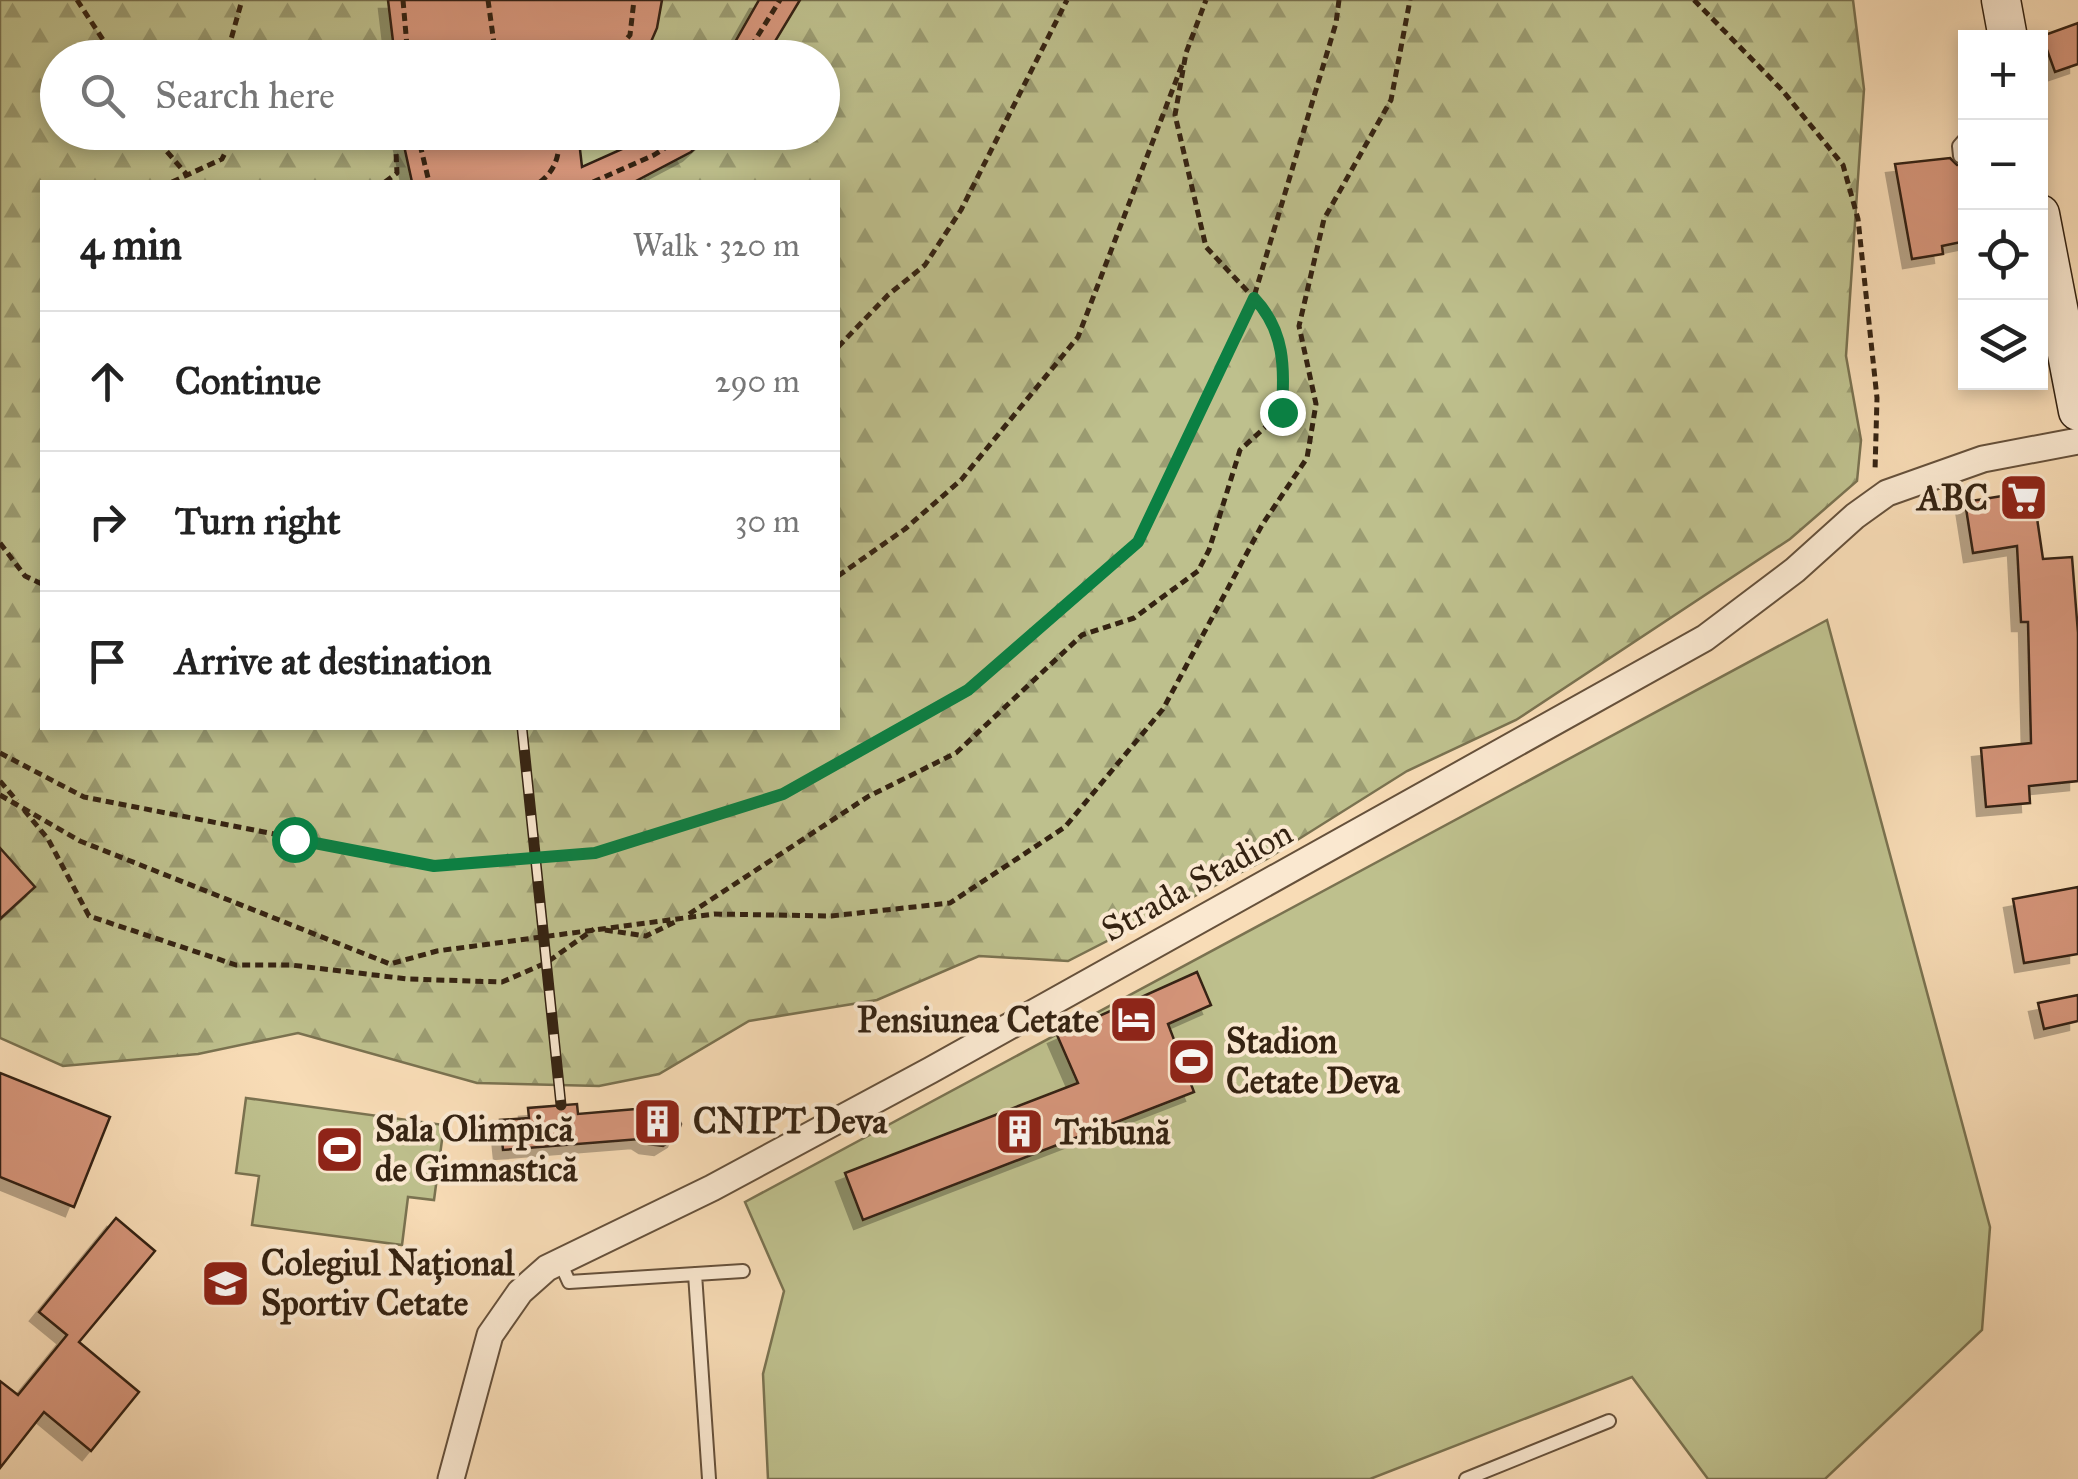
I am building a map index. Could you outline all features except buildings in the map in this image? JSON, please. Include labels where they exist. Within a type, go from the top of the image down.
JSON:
[{"type":"main road","points":[[2001,0],[2007,30]]},
{"type":"main road","points":[[2049,298],[2078,411]]},
{"type":"street","name":"Strada Stadion","points":[[451,1479],[490,1336],[520,1292],[538,1275],[712,1188],[931,1070],[1705,638],[1795,570],[1887,492],[1982,458],[2078,440]]},
{"type":"lane","points":[[560,1262],[569,1282],[743,1271]]},
{"type":"lane","points":[[696,1274],[709,1479]]},
{"type":"lane","points":[[1466,1479],[1610,1422]]},
{"type":"path","points":[[77,0],[103,40]]},
{"type":"path","points":[[231,40],[242,0]]},
{"type":"path","points":[[403,0],[406,40]]},
{"type":"path","points":[[488,0],[494,40]]},
{"type":"path","points":[[627,40],[634,0]]},
{"type":"path","points":[[755,40],[780,0]]},
{"type":"path","points":[[840,345],[888,295],[924,265],[952,224],[1067,0]]},
{"type":"path","points":[[840,575],[905,530],[960,480],[1078,337],[1204,0]]},
{"type":"path","points":[[0,753],[84,797],[434,866],[595,853],[783,794],[968,690],[1138,542],[1254,298],[1340,0]]},
{"type":"path","points":[[0,794],[80,840],[390,964],[437,951],[714,914],[831,916],[950,903],[1065,827],[1163,709],[1262,525],[1308,458],[1316,404],[1299,326],[1324,218],[1391,100],[1410,0]]},
{"type":"path","points":[[1694,0],[1782,90],[1843,165],[1858,219],[1878,398],[1874,482],[1855,516]]},
{"type":"path","points":[[0,782],[48,839],[90,916],[156,941],[236,964],[291,965],[408,979],[502,982],[546,964],[594,928],[646,936],[684,918],[869,796],[956,753],[1082,634],[1134,618],[1198,571],[1209,550],[1240,450],[1282,412],[1284,360],[1267,312],[1206,247],[1176,116],[1186,53]]},
{"type":"path","points":[[166,150],[188,176]]},
{"type":"path","points":[[177,180],[222,159],[226,150]]},
{"type":"path","points":[[387,180],[396,173],[395,150]]},
{"type":"path","points":[[421,150],[429,180]]},
{"type":"path","points":[[542,180],[555,168],[559,150]]},
{"type":"path","points":[[598,180],[661,150]]},
{"type":"path","points":[[0,544],[25,576],[40,583]]},
{"type":"green space","points":[[0,0],[1853,0],[1864,89],[1846,356],[1861,440],[1857,481],[1790,539],[1516,720],[1407,771],[1267,859],[1068,961],[979,956],[877,1000],[749,1021],[659,1074],[599,1086],[477,1083],[298,1033],[198,1054],[63,1066],[0,1038]]},
{"type":"green space","points":[[1827,620],[1990,1227],[1982,1330],[1825,1479],[1708,1479],[1632,1377],[1370,1479],[768,1479],[763,1374],[784,1291],[745,1202]]},
{"type":"green space","name":"Sala Olimpică de Gimnastică","points":[[246,1098],[444,1125],[434,1200],[408,1197],[402,1245],[252,1225],[259,1176],[236,1173]]},
{"type":"railway","points":[[522,730],[561,1105]]},
{"type":"place","name":"ABC","points":[[2023,498]]},
{"type":"place","name":"Pensiunea Cetate","points":[[1134,1020]]},
{"type":"place","name":"Stadion Cetate Deva","points":[[1191,1061]]},
{"type":"place","name":"CNIPT Deva","points":[[658,1121]]},
{"type":"place","name":"Tribună","points":[[1020,1132]]},
{"type":"place","name":"Sala Olimpică de Gimnastică","points":[[340,1149]]},
{"type":"place","name":"Colegiul Național Sportiv Cetate","points":[[226,1283]]},
{"type":"route","points":[[294,839],[434,866],[595,853],[783,794],[968,690],[1138,542],[1254,298],[1267,312],[1284,360],[1282,412]]}]
